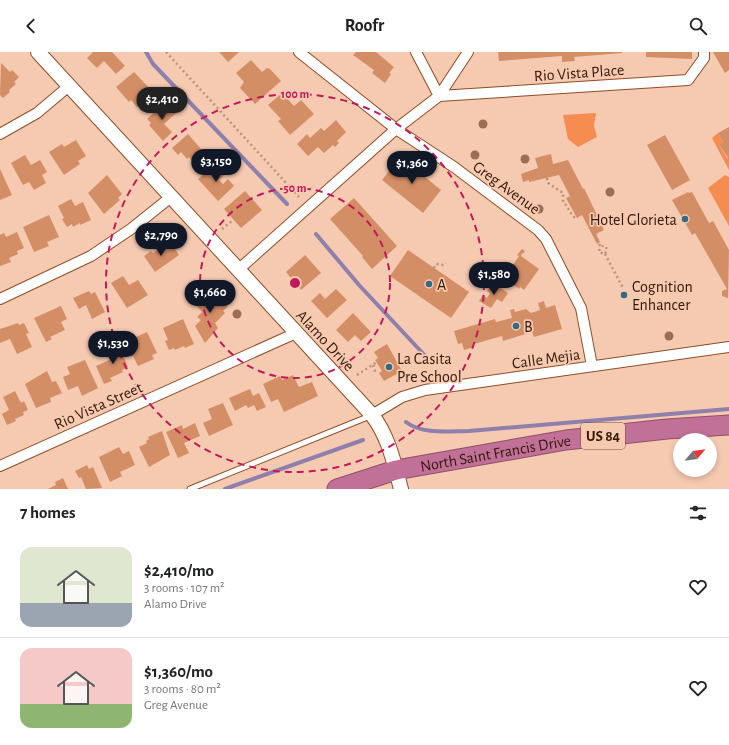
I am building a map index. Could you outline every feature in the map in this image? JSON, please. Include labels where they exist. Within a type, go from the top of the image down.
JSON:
[{"type":"highway","name":"North Saint Francis Drive","points":[[337,489],[396,470],[566,440],[668,429],[729,425]]},
{"type":"highway","points":[[381,489],[396,470]]},
{"type":"street","name":"Alamo Drive","points":[[38,52],[372,415],[382,428],[388,441],[401,489]]},
{"type":"street","name":"Greg Avenue","points":[[299,52],[396,129],[454,167],[518,213],[538,230],[546,239],[582,308],[592,366]]},
{"type":"street","points":[[416,52],[439,96]]},
{"type":"street","points":[[238,270],[396,129],[439,96],[468,52]]},
{"type":"street","name":"Rio Vista Place","points":[[439,96],[688,80],[704,58],[704,52]]},
{"type":"street","points":[[0,134],[37,113],[69,86]]},
{"type":"street","points":[[0,299],[91,256],[131,229],[171,197]]},
{"type":"street","name":"Rio Vista Street","points":[[0,466],[296,333]]},
{"type":"street","name":"Calle Mejia","points":[[372,415],[402,397],[426,390],[729,347]]},
{"type":"lane","points":[[190,489],[372,415]]},
{"type":"path","points":[[166,52],[299,197]]},
{"type":"path","points":[[546,178],[548,183],[563,193],[563,202],[566,204],[568,212],[575,218]]},
{"type":"path","points":[[222,229],[233,220]]},
{"type":"path","points":[[595,235],[600,246],[599,252],[605,254]]},
{"type":"path","points":[[600,246],[606,247],[607,252],[605,254],[623,288]]},
{"type":"path","points":[[434,268],[436,264],[444,265],[446,263]]},
{"type":"path","points":[[357,375],[377,362]]},
{"type":"path","points":[[372,365],[376,374]]},
{"type":"shaded area","points":[[596,113],[594,126],[597,137],[578,147],[568,139],[563,115]]},
{"type":"shaded area","points":[[718,133],[723,142],[719,144],[727,158],[729,158],[729,170],[712,138]]},
{"type":"shaded area","points":[[725,175],[729,177],[729,226],[708,188]]},
{"type":"building","points":[[93,52],[112,52],[125,66],[116,74],[104,61],[97,68],[87,58]]},
{"type":"building","points":[[219,52],[239,52],[228,62]]},
{"type":"building","points":[[356,52],[376,52],[394,67],[389,73],[391,74],[385,83],[372,73],[374,70],[353,55]]},
{"type":"building","points":[[498,52],[622,53],[574,57],[575,61],[562,62],[562,56],[499,61]]},
{"type":"building","points":[[646,52],[692,52],[692,59],[646,57]]},
{"type":"building","points":[[713,52],[729,52],[729,70],[725,73]]},
{"type":"building","points":[[251,60],[262,72],[267,68],[270,69],[281,81],[255,104],[240,88],[244,82],[236,73]]},
{"type":"building","points":[[1,63],[10,72],[12,70],[19,77],[14,82],[16,84],[9,90],[10,92],[3,98],[0,95]]},
{"type":"building","points":[[134,72],[153,92],[137,107],[131,100],[129,102],[116,87]]},
{"type":"building","points":[[282,93],[294,106],[301,100],[314,114],[290,135],[278,121],[281,119],[268,105]]},
{"type":"building","points":[[165,102],[176,113],[164,124],[172,132],[163,141],[149,125],[151,123],[147,119]]},
{"type":"building","points":[[336,120],[346,132],[337,141],[339,143],[335,147],[333,145],[324,153],[318,147],[308,156],[297,144],[307,134],[310,138],[321,128],[324,131]]},
{"type":"building","points":[[729,127],[728,158],[719,144],[723,142],[718,133]]},
{"type":"building","points":[[188,134],[207,156],[196,166],[189,157],[187,159],[181,152],[178,155],[172,148]]},
{"type":"building","points":[[665,135],[690,180],[672,190],[647,145]]},
{"type":"building","points":[[76,140],[86,156],[78,161],[80,164],[64,175],[49,152],[62,144],[64,147]]},
{"type":"building","points":[[551,154],[553,164],[568,160],[583,189],[584,188],[604,230],[596,234],[600,242],[597,244],[582,215],[577,218],[566,198],[570,196],[559,175],[523,182],[521,174],[538,168],[535,158]]},
{"type":"building","points":[[25,155],[31,165],[40,160],[47,172],[42,175],[46,183],[34,190],[29,182],[23,185],[11,163]]},
{"type":"building","points":[[400,157],[441,190],[423,213],[382,180]]},
{"type":"building","points":[[215,165],[224,175],[219,180],[223,184],[228,179],[234,186],[218,201],[198,179]]},
{"type":"building","points":[[0,169],[12,195],[0,200]]},
{"type":"building","points":[[107,175],[122,194],[118,198],[120,200],[104,214],[88,193]]},
{"type":"building","points":[[245,191],[262,210],[241,228],[224,209]]},
{"type":"building","points":[[688,192],[692,192],[709,223],[713,221],[729,250],[728,298],[722,296],[722,291],[727,289],[695,233],[692,235],[672,200]]},
{"type":"building","points":[[354,198],[397,246],[372,269],[362,257],[363,256],[330,219]]},
{"type":"building","points":[[71,199],[75,206],[83,202],[91,220],[80,225],[80,223],[73,227],[72,224],[67,227],[62,219],[64,218],[58,206]]},
{"type":"building","points":[[49,215],[59,237],[47,242],[49,246],[34,252],[23,227]]},
{"type":"building","points":[[17,232],[24,248],[17,251],[18,254],[9,258],[11,262],[0,266],[0,235],[4,233],[6,237]]},
{"type":"building","points":[[171,243],[179,255],[155,272],[144,256],[151,251],[153,253],[164,245],[165,247]]},
{"type":"building","points":[[522,249],[525,251],[521,256],[539,269],[524,290],[520,287],[519,289],[504,278]]},
{"type":"building","name":"A","points":[[408,250],[469,292],[451,318],[390,276]]},
{"type":"building","points":[[305,255],[321,273],[301,290],[286,272]]},
{"type":"building","points":[[123,276],[129,285],[138,280],[148,295],[127,308],[111,283]]},
{"type":"building","points":[[493,283],[508,293],[502,302],[497,299],[491,308],[479,301],[483,295],[487,298],[490,293],[487,291]]},
{"type":"building","points":[[210,289],[228,306],[223,311],[225,313],[215,323],[218,328],[205,343],[195,326],[201,320],[197,317],[202,312],[195,304]]},
{"type":"building","points":[[336,289],[347,300],[327,318],[311,301],[320,293],[325,299]]},
{"type":"building","points":[[89,291],[91,294],[95,292],[105,312],[92,319],[86,305],[79,309],[73,298]]},
{"type":"building","name":"B","points":[[544,301],[546,308],[555,305],[562,329],[534,337],[532,332],[503,341],[502,336],[474,344],[474,347],[464,350],[462,343],[458,344],[454,331],[495,319],[496,322],[512,318],[510,310],[514,309],[515,312],[526,309],[531,313],[540,310],[538,303]]},
{"type":"building","points":[[61,306],[67,319],[61,322],[65,330],[50,337],[52,339],[46,342],[34,318]]},
{"type":"building","points":[[353,313],[371,332],[361,341],[355,335],[348,342],[336,330]]},
{"type":"building","points":[[183,319],[194,344],[185,348],[184,346],[175,350],[174,348],[169,350],[165,341],[168,340],[163,328]]},
{"type":"building","points":[[18,323],[19,325],[24,323],[29,333],[26,334],[32,347],[17,354],[10,339],[0,343],[0,329]]},
{"type":"building","points":[[130,331],[134,338],[147,332],[157,353],[152,355],[154,359],[138,366],[133,356],[131,357],[121,335]]},
{"type":"building","points":[[118,343],[128,367],[122,370],[123,372],[110,378],[112,381],[104,384],[96,366],[114,358],[111,351],[113,346]]},
{"type":"building","name":"La Casita Pre School","points":[[387,344],[402,371],[384,381],[379,373],[382,371],[375,360],[378,358],[374,352]]},
{"type":"building","points":[[85,360],[98,388],[82,396],[78,386],[68,390],[63,377],[70,374],[67,367]]},
{"type":"building","points":[[47,371],[52,382],[56,381],[62,393],[50,398],[51,402],[36,408],[25,384]]},
{"type":"building","points":[[293,375],[299,387],[312,382],[318,396],[284,412],[278,399],[271,402],[263,384],[280,376],[282,380]]},
{"type":"building","points":[[250,389],[253,396],[259,393],[266,407],[257,411],[254,405],[248,408],[246,405],[235,411],[229,398]]},
{"type":"building","points":[[15,391],[21,403],[24,401],[28,410],[23,412],[24,415],[15,419],[16,421],[7,425],[2,414],[9,410],[3,397]]},
{"type":"building","points":[[223,403],[233,425],[209,436],[203,423],[212,419],[208,409]]},
{"type":"building","points":[[195,423],[200,436],[184,443],[189,453],[178,458],[166,432],[182,425],[183,429]]},
{"type":"building","points":[[162,431],[170,455],[149,467],[139,447],[147,443],[146,441],[149,439],[148,437]]},
{"type":"building","points":[[119,447],[123,454],[129,451],[135,465],[120,472],[122,476],[110,482],[99,457]]},
{"type":"building","points":[[87,465],[89,469],[93,467],[102,488],[86,489],[81,477],[79,478],[75,471]]},
{"type":"building","points":[[63,478],[68,489],[48,489],[56,485],[55,482]]},
{"type":"waterway","points":[[146,52],[153,64],[287,204]]},
{"type":"waterway","points":[[316,234],[359,285],[430,361]]},
{"type":"waterway","points":[[406,422],[420,429],[445,432],[729,409]]},
{"type":"waterway","points":[[225,489],[363,440]]},
{"type":"place","name":"Hotel Glorieta","points":[[685,219]]},
{"type":"place","name":"A","points":[[429,284]]},
{"type":"place","name":"Cognition Enhancer","points":[[624,295]]},
{"type":"place","name":"B","points":[[516,326]]},
{"type":"place","name":"La Casita Pre School","points":[[389,367]]}]
